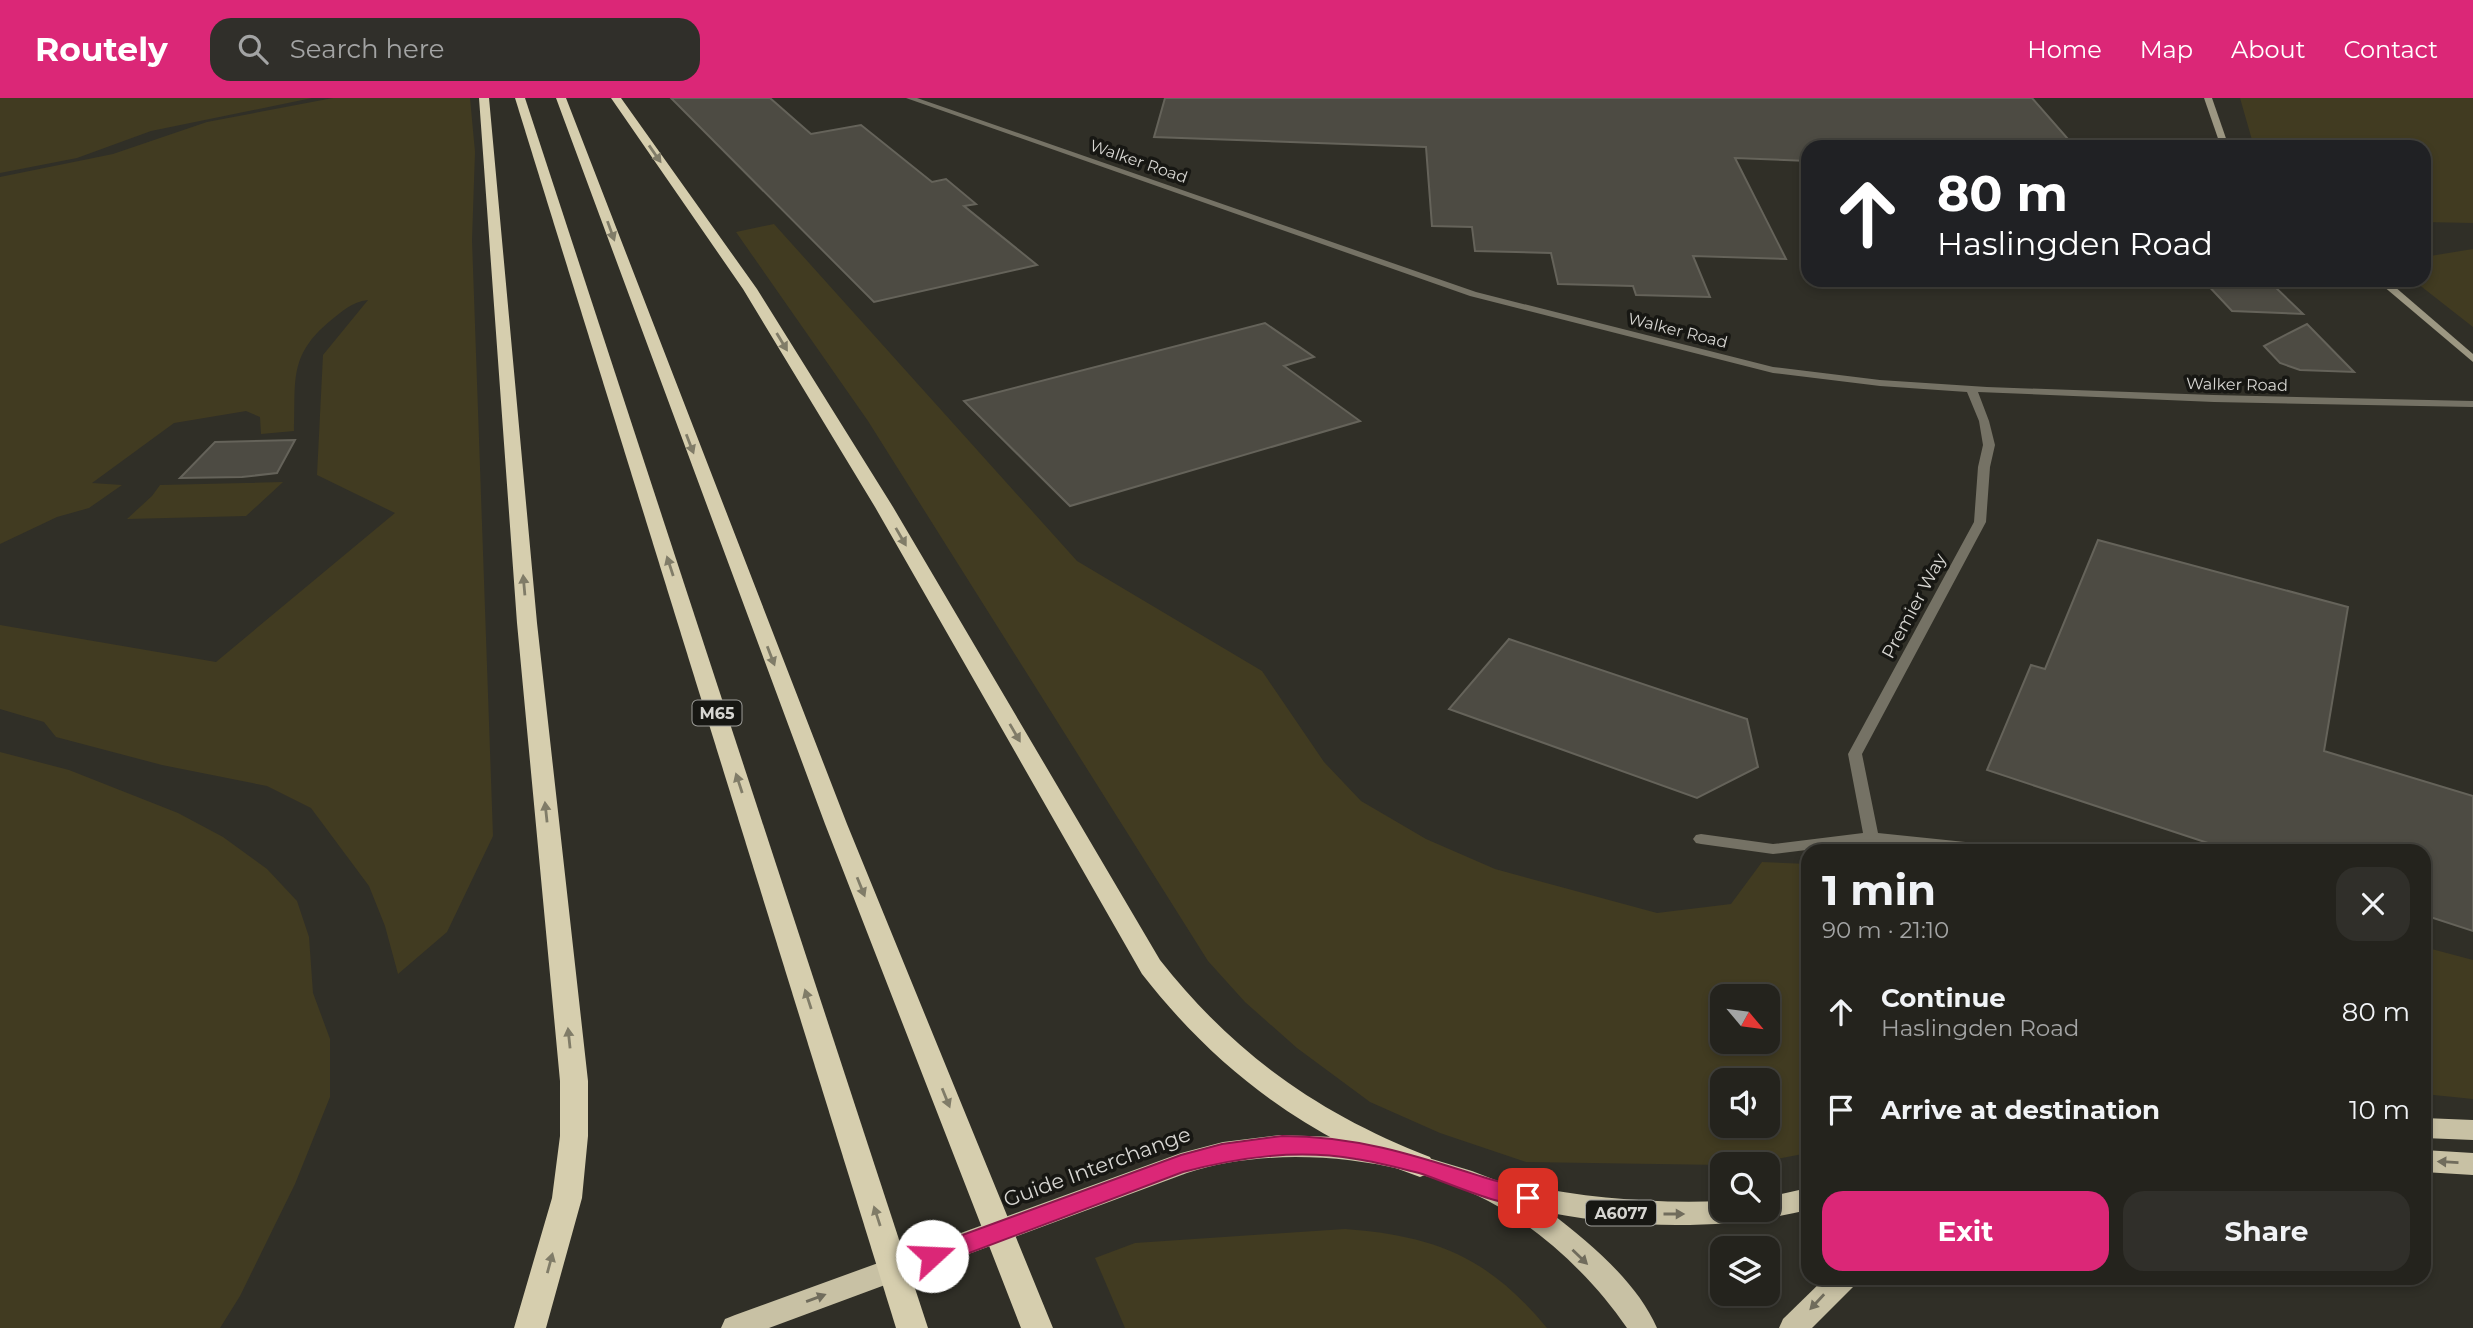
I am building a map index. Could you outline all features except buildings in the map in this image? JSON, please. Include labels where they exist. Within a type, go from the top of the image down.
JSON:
[{"type":"highway","points":[[484,98],[527,623],[574,1081],[574,1136],[566,1198],[550,1265],[530,1328]]},
{"type":"highway","name":"M65","points":[[520,98],[912,1328]]},
{"type":"highway","points":[[561,98],[826,798],[1037,1328]]},
{"type":"highway","points":[[616,98],[750,289],[884,507],[1151,967],[1174,999],[1223,1051],[1286,1097],[1352,1136],[1420,1165]]},
{"type":"highway","points":[[2431,1128],[2473,1130]]},
{"type":"highway","name":"Guide Interchange","points":[[743,1325],[1181,1164],[1222,1153],[1282,1145],[1322,1145],[1359,1150],[1420,1165],[1486,1188],[1528,1212],[1565,1242],[1604,1279],[1643,1328]]},
{"type":"highway","points":[[2431,1161],[2473,1164]]},
{"type":"highway","name":"A6077","points":[[1486,1188],[1549,1203],[1608,1212],[1710,1214]]},
{"type":"highway","points":[[1780,1205],[1801,1201]]},
{"type":"highway","points":[[1793,1328],[1836,1285]]},
{"type":"main road","points":[[2208,98],[2223,140]]},
{"type":"main road","points":[[2389,287],[2473,359]]},
{"type":"street","name":"Walker Road","points":[[911,98],[1473,294],[1773,370],[1873,383],[1971,389],[2205,399],[2473,404]]},
{"type":"street","name":"Premier Way","points":[[1871,837],[1855,754],[1980,522],[1984,467],[1989,446],[1984,421],[1971,389]]},
{"type":"street","points":[[1814,844],[1871,837],[1937,844]]},
{"type":"street","points":[[1701,839],[1773,849],[1801,846]]},
{"type":"shaded area","points":[[0,98],[312,98],[151,131],[77,158],[0,173]]},
{"type":"shaded area","points":[[333,98],[470,98],[475,152],[472,240],[493,836],[447,932],[398,974],[385,926],[369,886],[311,808],[267,786],[162,765],[56,737],[44,722],[0,709],[0,625],[216,662],[395,513],[317,475],[323,355],[368,300],[343,310],[316,334],[307,346],[297,370],[295,383],[294,431],[261,434],[260,417],[246,411],[174,423],[92,483],[122,485],[89,508],[57,517],[0,544],[0,177],[113,154],[207,122]]},
{"type":"shaded area","points":[[2240,98],[2473,98],[2473,223],[2431,222],[2431,140],[2252,140]]},
{"type":"shaded area","points":[[774,224],[1077,561],[1262,671],[1324,762],[1361,801],[1426,839],[1495,869],[1657,913],[1731,904],[1762,862],[1801,864],[1801,1154],[1780,1158],[1780,1152],[1710,1152],[1710,1165],[1526,1162],[1440,1133],[1370,1102],[1297,1048],[1245,1002],[1208,961],[868,421],[736,232]]},
{"type":"shaded area","points":[[2473,249],[2473,327],[2422,287],[2431,287],[2431,256]]},
{"type":"shaded area","points":[[283,482],[246,516],[127,519],[160,485]]},
{"type":"shaded area","points":[[0,752],[69,770],[178,813],[223,837],[267,869],[297,901],[309,937],[313,993],[330,1039],[330,1097],[295,1184],[240,1296],[220,1328],[0,1328]]},
{"type":"shaded area","points":[[2431,949],[2473,960],[2473,1099],[2431,1095]]},
{"type":"shaded area","points":[[1345,1229],[1407,1237],[1458,1254],[1503,1284],[1547,1328],[1125,1328],[1095,1258],[1135,1243]]},
{"type":"route","points":[[932,1256],[1181,1164],[1251,1148],[1322,1145],[1359,1150],[1420,1165],[1486,1188],[1528,1198]]}]
